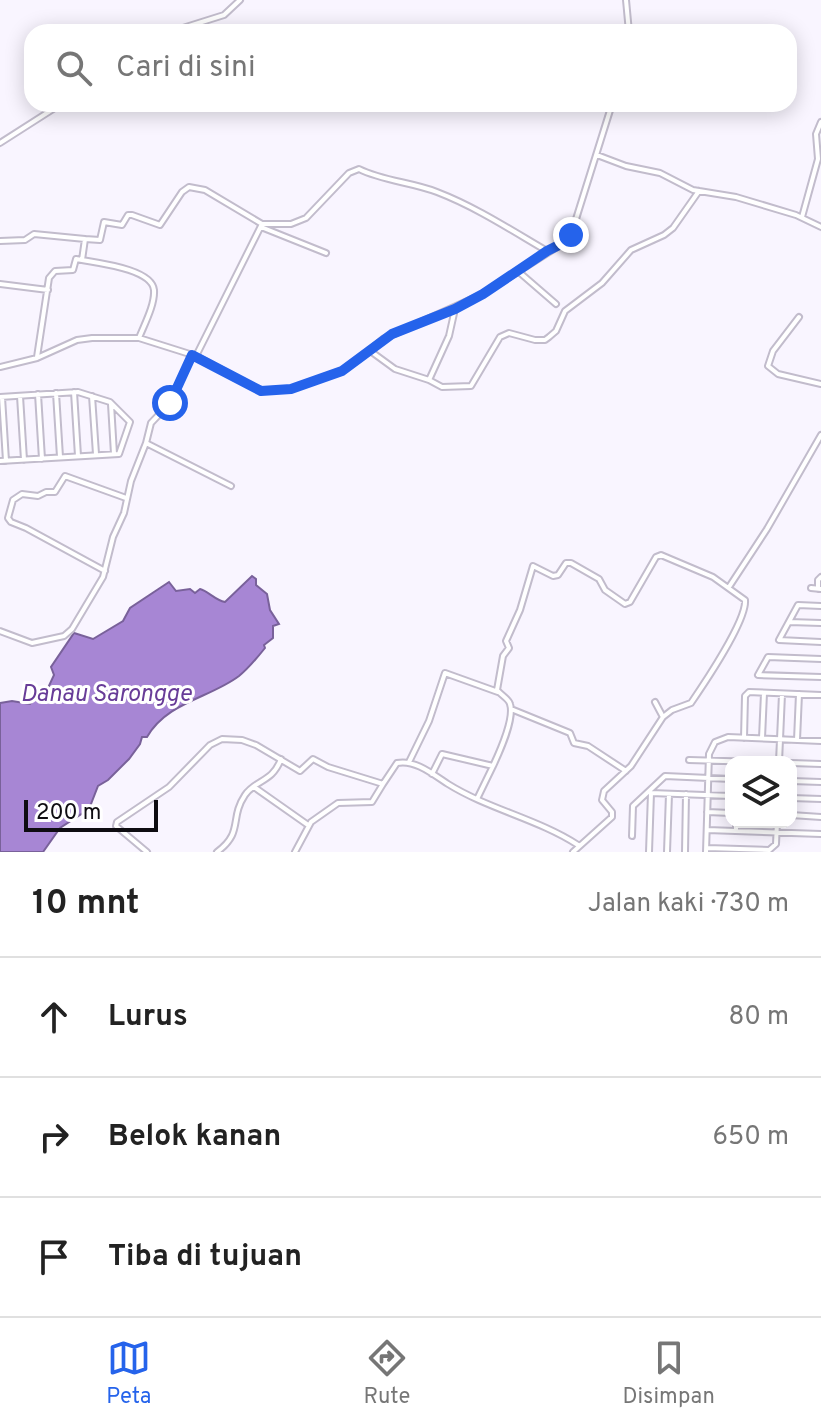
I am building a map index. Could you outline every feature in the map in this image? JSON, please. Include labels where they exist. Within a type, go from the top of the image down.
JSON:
[{"type":"street","points":[[195,24],[224,15],[240,0]]},
{"type":"street","points":[[626,0],[628,24]]},
{"type":"street","points":[[0,143],[48,112]]},
{"type":"street","points":[[0,367],[37,358],[77,340],[139,338],[194,356],[266,392],[291,389],[342,371],[392,334],[455,309],[563,243],[571,235],[610,112]]},
{"type":"street","points":[[801,217],[819,159],[816,134],[821,122]]},
{"type":"street","points":[[597,155],[626,166],[660,173],[699,191],[736,197],[801,217],[821,227]]},
{"type":"street","points":[[262,226],[300,222],[349,173],[359,169],[379,178],[437,192],[478,210],[547,251]]},
{"type":"street","points":[[0,241],[25,240],[34,234],[100,240],[103,223],[122,225],[130,215],[160,225],[182,192],[189,187],[205,190],[262,226],[326,253]]},
{"type":"street","points":[[369,350],[395,369],[445,387],[471,386],[504,335],[518,334],[545,340],[556,331],[565,311],[602,283],[631,250],[673,228],[699,191]]},
{"type":"street","points":[[0,631],[32,643],[68,634],[105,571],[113,537],[124,513],[151,423],[170,403],[262,226]]},
{"type":"street","points":[[82,260],[85,239]]},
{"type":"street","points":[[37,358],[49,278],[55,271],[72,270],[76,259],[131,271],[152,284],[152,301],[139,338]]},
{"type":"street","points":[[519,272],[556,304]]},
{"type":"street","points":[[0,284],[48,290]]},
{"type":"street","points":[[429,380],[449,336],[455,309]]},
{"type":"street","points":[[799,317],[773,351],[768,366],[778,374],[821,384]]},
{"type":"street","points":[[74,392],[78,456]]},
{"type":"street","points":[[74,392],[110,402],[130,422],[119,454],[3,461],[1,397],[74,392]]},
{"type":"street","points":[[56,393],[60,457]]},
{"type":"street","points":[[38,394],[42,459]]},
{"type":"street","points":[[20,396],[24,460]]},
{"type":"street","points":[[92,396],[96,455]]},
{"type":"street","points":[[110,402],[114,454]]},
{"type":"street","points":[[729,587],[767,529],[821,435]]},
{"type":"street","points":[[146,443],[231,486]]},
{"type":"street","points":[[105,571],[8,518],[13,502],[22,494],[38,496],[55,492],[65,476],[126,498]]},
{"type":"street","points":[[498,692],[503,656],[509,648],[506,641],[520,610],[533,566],[553,576],[558,575],[566,563],[571,563],[599,579],[605,590],[625,604],[630,602],[656,557],[661,555],[713,577],[746,604],[738,624],[691,703],[663,717],[626,771],[602,793],[602,800],[612,812],[612,817],[573,852]]},
{"type":"street","points":[[811,588],[820,589],[818,580],[821,577]]},
{"type":"street","points":[[821,606],[798,605],[779,640],[821,642]]},
{"type":"street","points":[[789,622],[821,623]]},
{"type":"street","points":[[821,659],[768,657],[758,675],[821,677]]},
{"type":"street","points":[[409,762],[429,721],[445,673],[498,692],[508,700],[511,709],[504,742],[477,799]]},
{"type":"street","points":[[744,738],[745,696],[749,692],[821,695]]},
{"type":"street","points":[[762,739],[764,693]]},
{"type":"street","points":[[779,756],[782,694]]},
{"type":"street","points":[[797,740],[799,694]]},
{"type":"street","points":[[655,702],[663,717]]},
{"type":"street","points":[[511,709],[570,733],[574,743],[588,746],[626,771]]},
{"type":"street","points":[[776,828],[776,844],[768,851],[706,850],[710,748],[715,742],[728,737],[821,741]]},
{"type":"street","points":[[147,852],[116,826],[117,822],[169,787],[214,742],[228,738],[242,740],[300,771],[313,759],[328,767],[383,784]]},
{"type":"street","points":[[432,774],[442,754],[493,766]]},
{"type":"street","points":[[217,852],[231,842],[240,806],[247,793],[273,774],[281,759]]},
{"type":"street","points":[[689,760],[725,761]]},
{"type":"street","points":[[295,852],[309,825],[338,803],[372,802],[397,763],[409,762],[477,799],[551,830],[578,845]]},
{"type":"street","points":[[797,763],[821,764]]},
{"type":"street","points":[[632,836],[633,806],[665,776],[725,779]]},
{"type":"street","points":[[797,781],[821,782]]},
{"type":"street","points":[[254,787],[309,825]]},
{"type":"street","points":[[649,852],[651,793],[725,796]]},
{"type":"street","points":[[667,852],[669,794]]},
{"type":"street","points":[[685,852],[686,794]]},
{"type":"street","points":[[797,798],[821,799]]},
{"type":"street","points":[[707,812],[725,813]]},
{"type":"street","points":[[797,815],[821,817]]},
{"type":"street","points":[[707,830],[821,834]]},
{"type":"water","name":"Danau Sarongge","points":[[252,576],[256,579],[256,585],[267,594],[270,610],[279,624],[273,626],[273,638],[264,645],[265,648],[253,663],[228,684],[177,708],[147,737],[142,737],[129,759],[98,786],[89,809],[60,828],[43,852],[0,852],[0,703],[30,704],[38,689],[48,688],[54,675],[51,667],[74,633],[93,639],[123,621],[130,608],[169,582],[176,591],[190,589],[195,593],[200,589],[225,602]]},
{"type":"route","points":[[170,403],[192,355],[266,392],[291,389],[342,371],[383,339],[483,294],[568,240],[571,235]]}]
